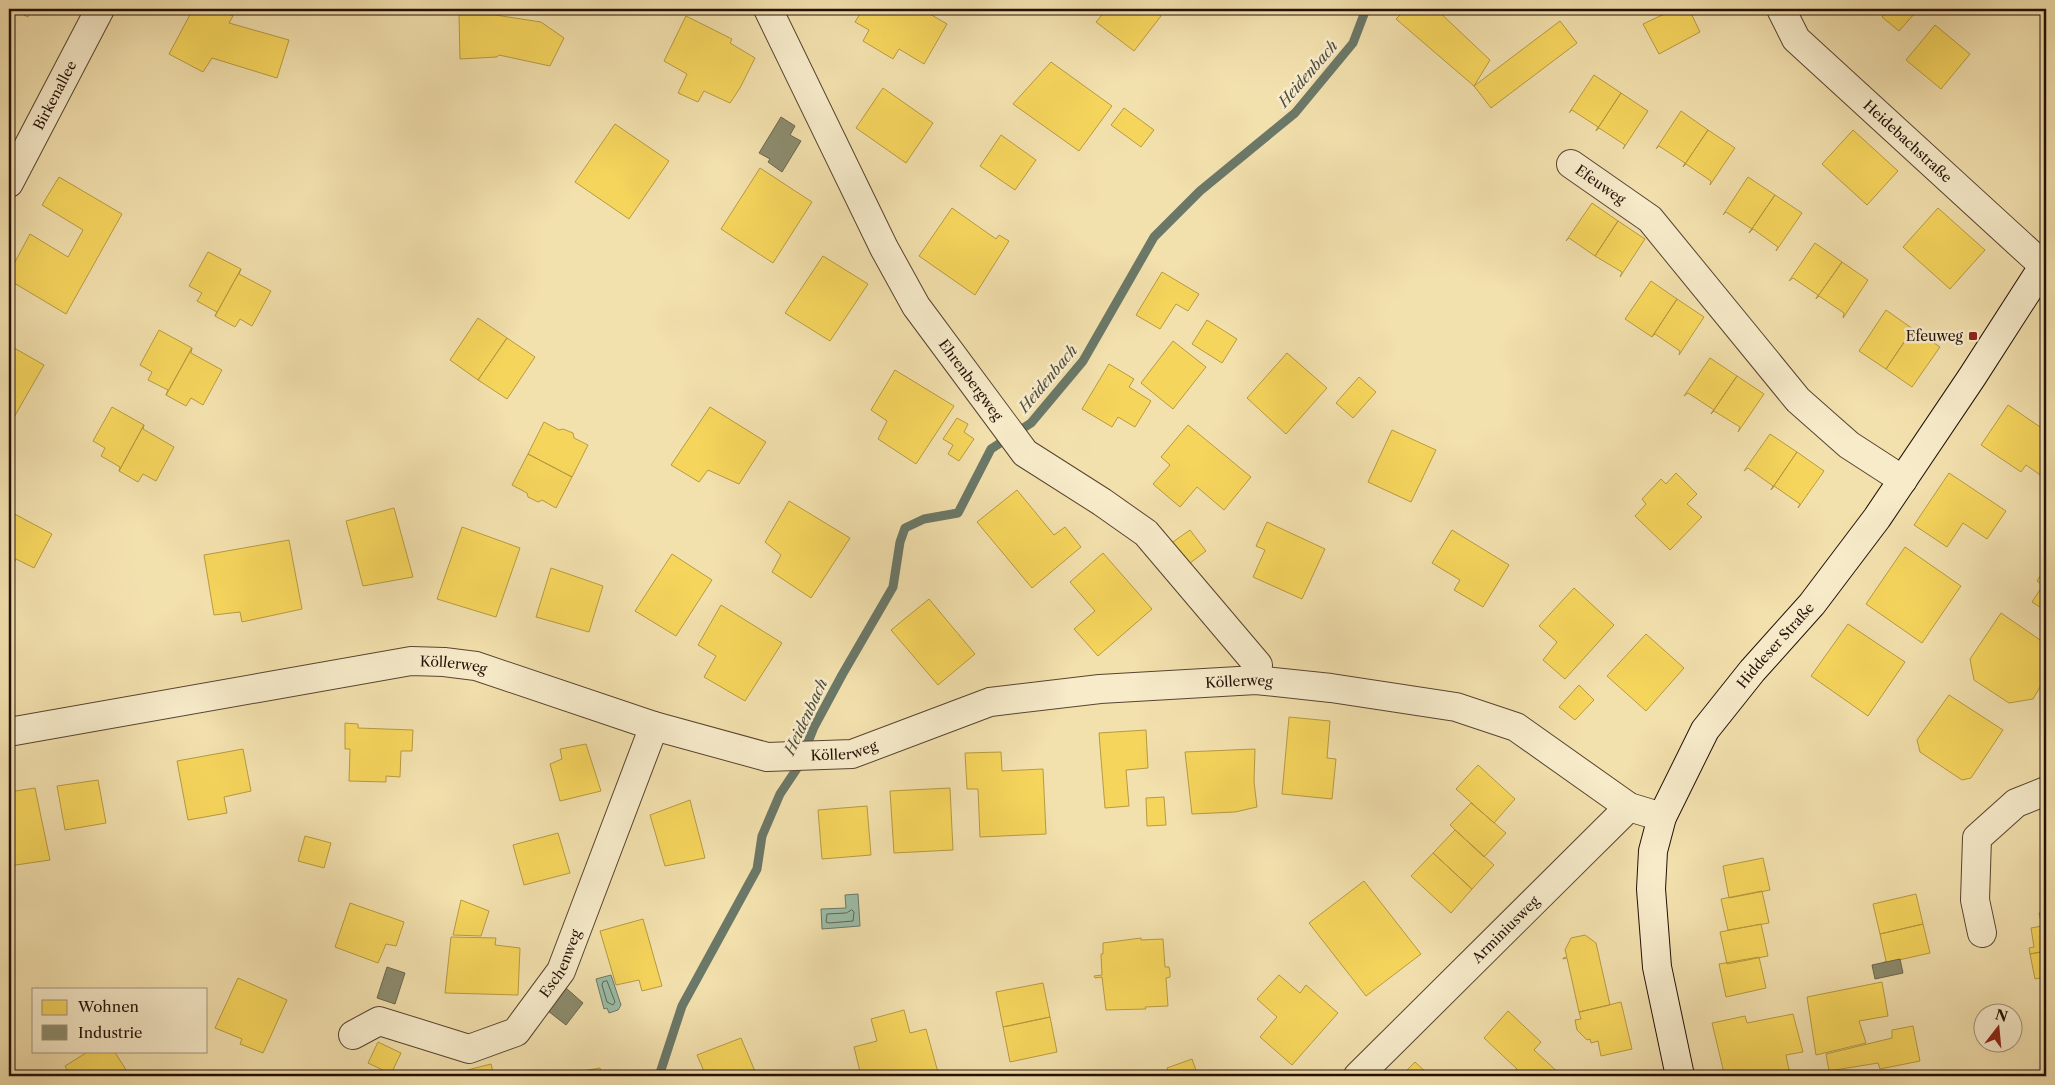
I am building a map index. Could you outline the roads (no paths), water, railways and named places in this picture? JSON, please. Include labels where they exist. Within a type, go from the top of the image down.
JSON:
[{"type":"street","name":"Birkenallee","points":[[9,182],[100,9]]},
{"type":"street","name":"Ehrenbergweg","points":[[768,9],[884,248],[916,306],[1025,453],[1102,502],[1146,533],[1258,665],[1256,680]]},
{"type":"street","name":"Heidebachstraße","points":[[1781,9],[1796,39],[2045,265]]},
{"type":"street","name":"Efeuweg","points":[[1571,164],[1650,220],[1798,400],[1849,446],[1904,480]]},
{"type":"street","name":"Hiddeser Straße","points":[[1680,1076],[1657,968],[1652,899],[1653,851],[1662,817],[1705,730],[1752,671],[1817,598],[1877,518],[2045,265]]},
{"type":"street","name":"Köllerweg","points":[[9,732],[411,661],[444,662],[476,666],[654,726],[767,757],[852,754],[990,702],[1100,689],[1256,680],[1331,688],[1456,706],[1516,727],[1629,807]]},
{"type":"street","name":"Eschenweg","points":[[353,1035],[378,1021],[469,1049],[516,1032],[561,971],[654,726]]},
{"type":"street","points":[[1982,933],[1975,900],[1976,838],[2016,803],[2046,791]]},
{"type":"street","points":[[1629,807],[1662,817]]},
{"type":"street","name":"Arminiusweg","points":[[1358,1076],[1629,807]]},
{"type":"water","points":[[858,894],[860,926],[822,929],[821,909],[846,908],[845,895]]},
{"type":"water","points":[[611,975],[621,1005],[618,1010],[609,1013],[607,1008],[604,1009],[596,979]]},
{"type":"waterway","name":"Heidenbach","points":[[659,1076],[682,1006],[757,869],[762,836],[780,794],[798,767],[814,727],[893,587],[900,542],[905,528],[924,519],[958,513],[991,449],[1031,423],[1083,361],[1154,237],[1200,191],[1295,113],[1353,43],[1366,9]]},
{"type":"place","name":"Efeuweg","points":[[1973,336]]}]
